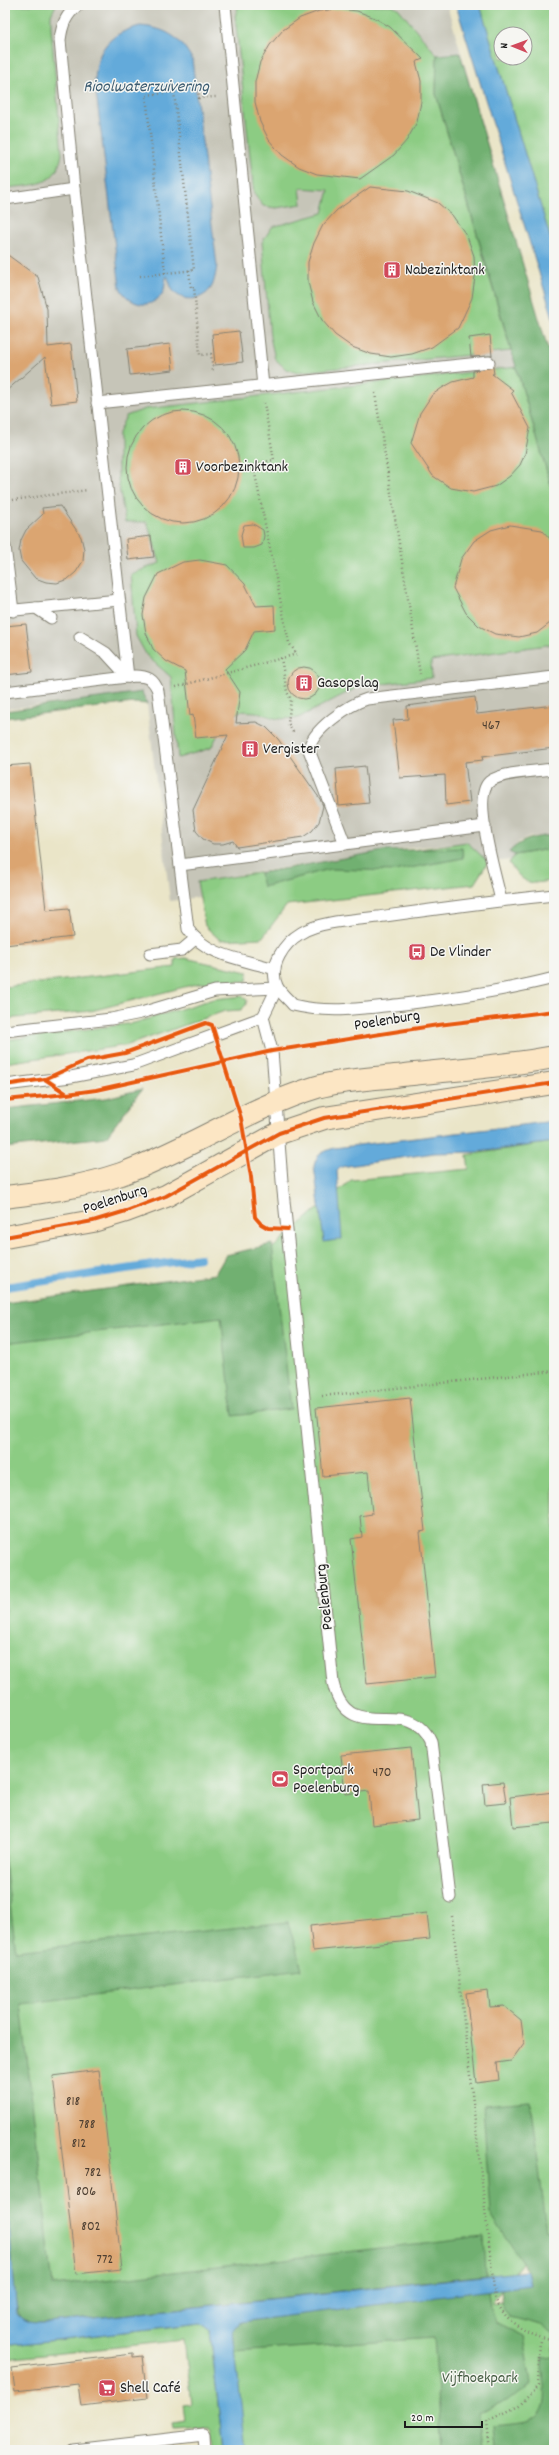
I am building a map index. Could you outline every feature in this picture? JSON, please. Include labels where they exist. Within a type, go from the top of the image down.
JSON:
[{"type":"street","name":"Poelenburg","points":[[5,1197],[52,1191],[121,1174],[168,1154],[276,1100],[319,1087],[361,1080],[511,1065],[554,1057]]},
{"type":"street","name":"Poelenburg","points":[[5,1237],[93,1221],[126,1211],[166,1196],[279,1133],[324,1118],[554,1083]]},
{"type":"lane","points":[[78,5],[68,15],[62,26],[60,40],[74,189],[128,676]]},
{"type":"lane","points":[[225,5],[262,386]]},
{"type":"lane","points":[[5,199],[74,189]]},
{"type":"lane","points":[[97,403],[489,362]]},
{"type":"lane","points":[[5,547],[9,611],[119,600]]},
{"type":"lane","points":[[36,608],[51,618]]},
{"type":"lane","points":[[80,637],[106,653],[128,676]]},
{"type":"lane","points":[[5,692],[128,676],[147,677],[152,681],[158,692],[188,929],[195,939],[206,948],[275,968]]},
{"type":"lane","points":[[345,844],[310,754],[309,745],[342,710],[356,702],[554,677]]},
{"type":"lane","points":[[501,901],[485,826],[482,803],[484,791],[488,783],[500,777],[554,769]]},
{"type":"lane","points":[[180,865],[485,826]]},
{"type":"lane","points":[[5,1085],[71,1077],[133,1065],[263,1017],[277,988],[274,977],[275,968],[280,953],[288,942],[302,932],[345,921],[554,895]]},
{"type":"lane","points":[[150,954],[182,950],[195,939]]},
{"type":"lane","name":"Poelenburg","points":[[277,988],[292,1005],[332,1011],[435,1001],[504,991],[554,978]]},
{"type":"lane","points":[[5,1031],[111,1019],[141,1013],[215,991],[277,988]]},
{"type":"lane","name":"Poelenburg","points":[[263,1017],[272,1051],[304,1398],[333,1683],[337,1696],[343,1707],[353,1715],[365,1719],[394,1718],[414,1721],[426,1730],[431,1742],[450,1897]]},
{"type":"lane","points":[[72,2450],[155,2445],[204,2436],[205,2450]]},
{"type":"path","points":[[165,273],[146,95],[198,89],[200,98],[206,98]]},
{"type":"path","points":[[140,276],[194,270],[174,92]]},
{"type":"path","points":[[189,270],[191,288],[194,287],[200,355],[211,354],[215,391]]},
{"type":"path","points":[[372,375],[423,693]]},
{"type":"path","points":[[158,692],[296,654],[289,643],[253,464],[274,460],[262,386]]},
{"type":"path","points":[[5,502],[107,488]]},
{"type":"path","points":[[281,658],[287,692],[291,700],[288,717],[289,728],[309,745]]},
{"type":"path","points":[[304,1398],[554,1371]]},
{"type":"path","points":[[450,1897],[495,2298],[500,2311],[510,2322],[540,2338],[554,2340]]},
{"type":"path","points":[[490,2450],[487,2421],[519,2406],[538,2386],[540,2338]]},
{"type":"shaded area","points":[[5,5],[447,5],[554,369],[554,835],[530,837],[519,842],[509,852],[515,855],[512,860],[488,862],[467,842],[383,851],[197,882],[199,897],[170,901],[147,704],[142,693],[5,709]]},
{"type":"green space","points":[[5,5],[56,5],[51,15],[51,27],[62,154],[55,173],[49,178],[34,185],[5,188]]},
{"type":"green space","points":[[239,5],[391,5],[398,8],[437,55],[436,94],[511,351],[298,372],[286,369],[275,359],[270,337],[262,242],[272,227],[323,213],[329,190],[300,188],[302,204],[276,208],[263,206],[254,194],[235,16]]},
{"type":"green space","points":[[480,5],[554,5],[554,250],[498,66],[533,66],[533,26],[493,26],[493,48]]},
{"type":"green space","points":[[460,53],[554,369],[554,496],[436,94],[437,55]]},
{"type":"green space","points":[[516,367],[554,496],[554,644],[431,661],[432,678],[358,687],[298,718],[278,719],[256,712],[240,711],[223,725],[211,748],[178,758],[171,677],[147,656],[136,636],[131,574],[160,563],[147,522],[125,522],[118,480],[118,433],[126,416],[145,409]]},
{"type":"green space","points":[[142,692],[147,704],[134,703],[5,718],[5,711]]},
{"type":"green space","points":[[554,835],[554,848],[515,855],[509,852],[524,841]]},
{"type":"green space","points":[[467,842],[488,862],[474,884],[287,905],[262,938],[220,940],[205,926],[197,882]]},
{"type":"green space","points":[[462,848],[463,858],[394,871],[330,869],[263,887],[260,873],[383,851]]},
{"type":"green space","points":[[554,848],[554,880],[538,883],[528,882],[519,876],[509,863],[515,855]]},
{"type":"green space","points":[[185,958],[248,972],[247,981],[200,983],[91,1011],[5,1019],[5,987],[175,967],[175,959]]},
{"type":"green space","points":[[243,996],[247,1000],[246,1005],[241,1010],[225,1011],[128,1045],[5,1063],[5,1040],[134,1023],[213,999]]},
{"type":"green space","points":[[142,1089],[106,1137],[5,1148],[5,1109],[106,1098]]},
{"type":"green space","name":"Sportpark Poelenburg","points":[[554,1142],[554,2252],[528,2255],[491,2303],[554,2291],[554,2450],[231,2450],[221,2314],[13,2333],[5,2250],[5,1309],[238,1278],[351,1180],[469,1169],[467,1155]]},
{"type":"green space","points":[[272,1244],[291,1409],[233,1416],[221,1317],[5,1343],[5,1303],[215,1274],[226,1255]]},
{"type":"green space","points":[[5,1862],[16,1951],[288,1922],[302,1969],[21,2004],[53,2286],[484,2236],[486,2275],[48,2323],[32,2323],[20,2318],[16,2304],[5,2179]]},
{"type":"green space","points":[[530,2101],[547,2230],[554,2230],[554,2335],[541,2325],[510,2317],[503,2307],[501,2288],[531,2284],[528,2271],[490,2213],[483,2105]]},
{"type":"green space","name":"Vijfhoekpark","points":[[488,2289],[490,2308],[495,2322],[524,2336],[532,2384],[515,2397],[479,2413],[483,2450],[442,2450],[434,2338],[235,2352],[233,2330],[240,2322]]},
{"type":"green space","points":[[201,2323],[210,2330],[223,2450],[212,2450],[210,2432],[207,2428],[174,2430],[173,2424],[185,2422],[183,2404],[192,2403],[184,2340],[5,2359],[5,2343],[12,2345]]},
{"type":"green space","points":[[554,2356],[554,2450],[495,2450],[493,2426],[515,2424],[532,2420],[539,2415],[543,2409],[545,2385],[542,2361],[543,2357]]},
{"type":"water","points":[[456,5],[480,5],[493,48],[493,66],[498,66],[554,250],[554,321]]},
{"type":"water","name":"Rioolwaterzuivering","points":[[140,26],[157,29],[171,35],[177,39],[192,59],[217,266],[213,284],[202,296],[191,299],[180,296],[173,291],[167,276],[162,294],[152,303],[146,304],[134,302],[124,294],[120,288],[95,83],[98,61],[106,45],[120,34],[129,29]]},
{"type":"water","points":[[554,1121],[554,1142],[478,1152],[434,1153],[341,1167],[337,1171],[342,1239],[324,1242],[314,1166],[316,1159],[323,1152],[334,1148]]},
{"type":"water","points":[[5,2179],[17,2314],[24,2320],[31,2322],[48,2323],[528,2271],[531,2285],[240,2322],[233,2331],[246,2450],[223,2450],[210,2330],[201,2323],[12,2345],[5,2343]]},
{"type":"building","points":[[339,9],[357,11],[375,18],[390,27],[423,59],[416,62],[421,81],[421,102],[417,122],[407,140],[394,155],[360,179],[317,174],[299,167],[282,155],[269,140],[260,122],[255,102],[255,82],[260,62],[270,45],[283,30],[300,18],[319,11]]},
{"type":"building","name":"Nabezinktank","points":[[370,187],[408,191],[438,203],[452,215],[467,236],[474,256],[475,277],[472,298],[458,328],[432,347],[412,354],[391,357],[371,354],[352,347],[335,335],[322,320],[313,302],[308,282],[308,262],[314,243],[323,225],[337,210]]},
{"type":"building","points":[[5,253],[38,277],[47,309],[48,347],[71,344],[77,401],[51,404],[45,357],[5,392]]},
{"type":"building","points":[[239,331],[243,362],[215,365],[212,334]]},
{"type":"building","points":[[490,335],[492,356],[471,357],[469,338]]},
{"type":"building","points":[[170,344],[173,370],[130,375],[127,349]]},
{"type":"building","points":[[493,367],[494,374],[492,374],[513,390],[511,392],[530,428],[525,454],[520,465],[510,476],[496,486],[473,492],[451,488],[433,476],[411,443],[420,413],[432,395],[442,388],[453,382],[473,377],[473,371]]},
{"type":"building","name":"Voorbezinktank","points":[[183,411],[205,415],[223,427],[235,445],[239,467],[235,489],[223,507],[205,519],[183,523],[161,519],[143,507],[131,489],[127,467],[131,445],[143,427],[161,415]]},
{"type":"building","points":[[60,506],[81,537],[84,549],[83,561],[76,572],[68,579],[57,583],[46,582],[35,578],[21,561],[19,551],[21,540],[26,530],[43,514],[42,508]]},
{"type":"building","points":[[253,524],[263,530],[264,536],[262,545],[254,548],[243,548],[241,535],[244,525]]},
{"type":"building","points":[[510,525],[542,530],[554,543],[554,620],[537,633],[519,637],[495,634],[479,626],[466,613],[453,588],[461,559],[474,541],[491,530]]},
{"type":"building","points":[[151,536],[154,557],[128,560],[126,539]]},
{"type":"building","points":[[200,560],[227,565],[245,584],[256,606],[274,605],[275,629],[254,631],[245,650],[225,669],[240,692],[236,723],[256,722],[266,727],[278,739],[320,799],[323,806],[319,822],[312,831],[303,837],[237,847],[233,841],[223,844],[213,844],[203,839],[196,831],[193,810],[228,735],[196,738],[193,715],[190,716],[185,671],[166,661],[153,649],[146,633],[143,615],[146,598],[158,574],[183,562]]},
{"type":"building","points":[[26,624],[32,672],[5,675],[5,626]]},
{"type":"building","name":"Gasopslag","points":[[304,667],[310,668],[317,674],[320,683],[319,689],[313,696],[304,699],[298,698],[291,692],[288,683],[289,677],[295,670]]},
{"type":"building","points":[[475,697],[477,714],[554,705],[554,748],[482,757],[483,760],[465,762],[470,802],[446,805],[445,775],[400,778],[393,720],[408,719],[407,706]]},
{"type":"building","points":[[30,764],[46,910],[69,908],[73,937],[5,945],[5,766]]},
{"type":"building","points":[[365,766],[369,803],[339,806],[336,769]]},
{"type":"building","points":[[410,1398],[425,1531],[420,1532],[435,1677],[367,1684],[351,1539],[362,1537],[360,1516],[372,1514],[368,1472],[323,1476],[316,1408]]},
{"type":"building","points":[[411,1748],[418,1820],[372,1825],[369,1791],[345,1794],[341,1755]]},
{"type":"building","points":[[503,1782],[506,1803],[485,1805],[483,1784]]},
{"type":"building","points":[[554,1792],[554,1823],[513,1827],[510,1797]]},
{"type":"building","points":[[427,1913],[430,1939],[313,1951],[310,1926]]},
{"type":"building","points":[[488,1990],[490,2007],[504,2006],[521,2020],[524,2043],[511,2061],[497,2063],[499,2080],[476,2083],[466,1993]]},
{"type":"building","points":[[99,2070],[122,2269],[76,2274],[53,2076]]},
{"type":"building","points":[[133,2354],[133,2357],[142,2356],[147,2398],[81,2406],[78,2384],[15,2391],[12,2368]]},
{"type":"waterway","points":[[5,1287],[200,1258]]},
{"type":"cycle path","points":[[45,1079],[67,1094],[96,1090],[272,1051],[438,1025],[554,1011]]},
{"type":"cycle path","points":[[5,1085],[45,1079],[87,1060],[125,1053],[206,1023],[212,1025],[241,1118],[251,1177],[255,1217],[261,1224],[268,1228],[288,1229]]},
{"type":"cycle path","points":[[5,1237],[93,1221],[126,1211],[166,1196],[279,1133],[324,1118],[554,1083]]},
{"type":"cycle path","points":[[5,1100],[67,1094]]},
{"type":"place","name":"Nabezinktank","points":[[392,270]]},
{"type":"place","name":"Voorbezinktank","points":[[183,467]]},
{"type":"place","name":"Gasopslag","points":[[304,683]]},
{"type":"place","name":"Vergister","points":[[250,749]]},
{"type":"place","name":"De Vlinder","points":[[417,952]]},
{"type":"place","name":"Sportpark Poelenburg","points":[[280,1779]]},
{"type":"place","name":"Shell Café","points":[[107,2388]]}]
